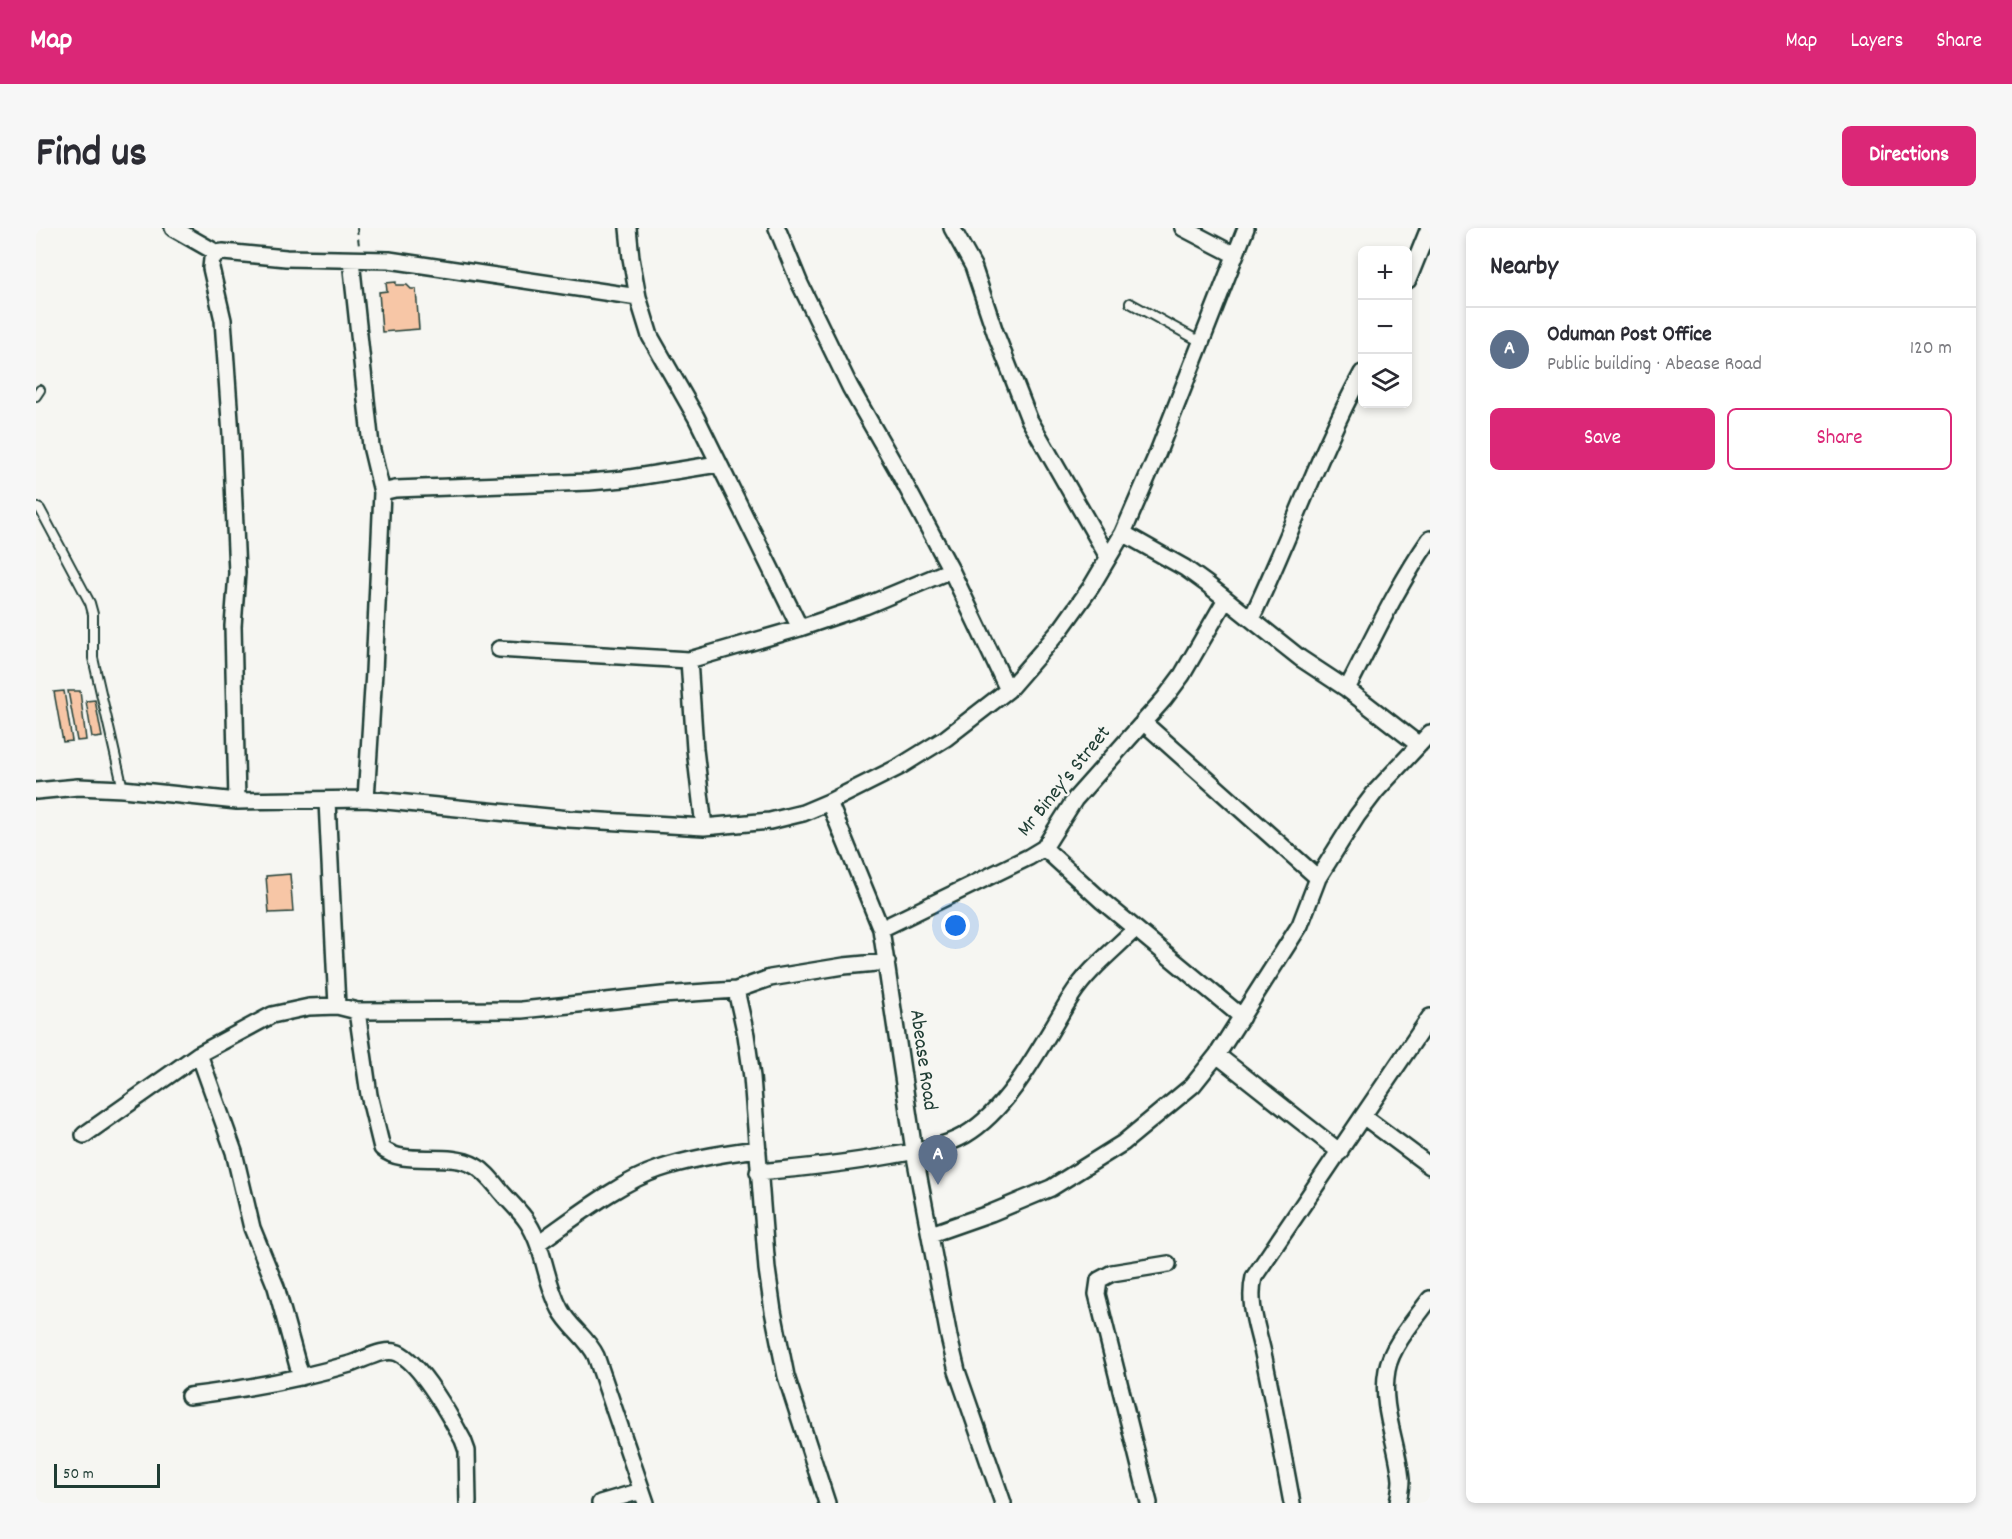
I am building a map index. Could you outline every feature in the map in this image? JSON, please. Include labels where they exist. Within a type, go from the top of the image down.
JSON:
[{"type":"street","points":[[173,228],[217,252],[286,258],[389,260],[427,264],[579,290],[638,297]]},
{"type":"street","points":[[628,228],[638,297],[650,336],[696,417],[800,628]]},
{"type":"street","points":[[777,228],[800,284],[850,387],[951,570],[1008,690]]},
{"type":"street","points":[[952,228],[973,266],[995,332],[1029,419],[1108,557]]},
{"type":"street","points":[[1183,228],[1235,255]]},
{"type":"street","points":[[36,791],[78,787],[123,789],[237,801],[366,799],[569,819],[704,827],[770,821],[803,813],[829,802],[922,754],[946,738],[1008,690],[1061,629],[1091,587],[1123,533],[1246,228]]},
{"type":"street","points":[[1412,268],[1429,228]]},
{"type":"street","points":[[217,252],[212,259],[211,268],[223,320],[237,573],[233,626],[237,801]]},
{"type":"street","points":[[351,260],[371,446],[382,492],[366,799]]},
{"type":"street","points":[[1251,619],[1284,549],[1330,439],[1358,381]]},
{"type":"street","points":[[382,492],[405,488],[624,479],[718,464]]},
{"type":"street","points":[[1123,533],[1185,568],[1307,663],[1347,689],[1419,745]]},
{"type":"street","points":[[1347,689],[1394,598],[1430,539]]},
{"type":"street","points":[[499,649],[689,660],[800,628],[865,606],[951,570]]},
{"type":"street","name":"Mr Biney’s Street","points":[[881,929],[1044,848],[1075,799],[1174,687],[1227,599]]},
{"type":"street","points":[[689,660],[695,749],[704,827]]},
{"type":"street","points":[[1143,722],[1318,878]]},
{"type":"street","points":[[931,1234],[1036,1195],[1072,1175],[1123,1143],[1193,1085],[1217,1055],[1300,925],[1318,878],[1363,808],[1430,733]]},
{"type":"street","points":[[327,801],[337,1006]]},
{"type":"street","name":"Abease Road","points":[[829,802],[881,929],[914,1151],[949,1337],[957,1371],[1003,1503]]},
{"type":"street","points":[[1044,848],[1135,929],[1242,1017]]},
{"type":"street","points":[[758,1172],[864,1160],[952,1142],[965,1135],[989,1117],[1029,1066],[1073,994],[1088,975],[1135,929]]},
{"type":"street","points":[[84,1135],[199,1054],[272,1015],[309,1007],[337,1006],[357,1011],[522,1010],[662,995],[736,990],[770,978],[886,962]]},
{"type":"street","points":[[736,990],[746,1035],[767,1269],[784,1365],[827,1503]]},
{"type":"street","points":[[357,1011],[367,1087],[382,1148],[397,1157],[447,1158],[474,1165],[490,1178],[528,1223],[538,1243],[555,1300],[561,1312],[590,1345],[596,1356],[644,1497],[600,1503]]},
{"type":"street","points":[[1292,1503],[1262,1346],[1251,1304],[1254,1277],[1430,1017]]},
{"type":"street","points":[[199,1054],[234,1152],[252,1228],[276,1287],[301,1377]]},
{"type":"street","points":[[1217,1055],[1340,1152]]},
{"type":"street","points":[[1363,1116],[1430,1166]]},
{"type":"street","points":[[538,1243],[611,1194],[657,1169],[702,1158],[758,1149]]},
{"type":"street","points":[[1149,1503],[1097,1294],[1099,1280],[1112,1274],[1168,1264]]},
{"type":"street","points":[[1398,1503],[1401,1483],[1385,1398],[1387,1368],[1400,1340],[1430,1299]]},
{"type":"street","points":[[189,1396],[251,1389],[328,1370],[385,1352],[397,1352],[423,1376],[463,1440],[467,1451],[468,1503]]},
{"type":"lane","points":[[1130,303],[1201,342]]},
{"type":"lane","points":[[36,507],[40,509],[90,603],[93,614],[93,658],[123,789]]},
{"type":"building","points":[[396,282],[396,285],[407,285],[411,289],[416,289],[419,329],[382,332],[379,292],[387,291],[386,283]]},
{"type":"building","points":[[64,691],[72,741],[63,742],[54,692]]},
{"type":"building","points":[[68,691],[80,691],[86,740],[77,741]]},
{"type":"building","points":[[95,700],[102,737],[95,738],[92,737],[86,701]]},
{"type":"building","points":[[290,874],[293,912],[269,913],[266,876]]},
{"type":"place","name":"Oduman Post Office","points":[[938,1185]]}]
